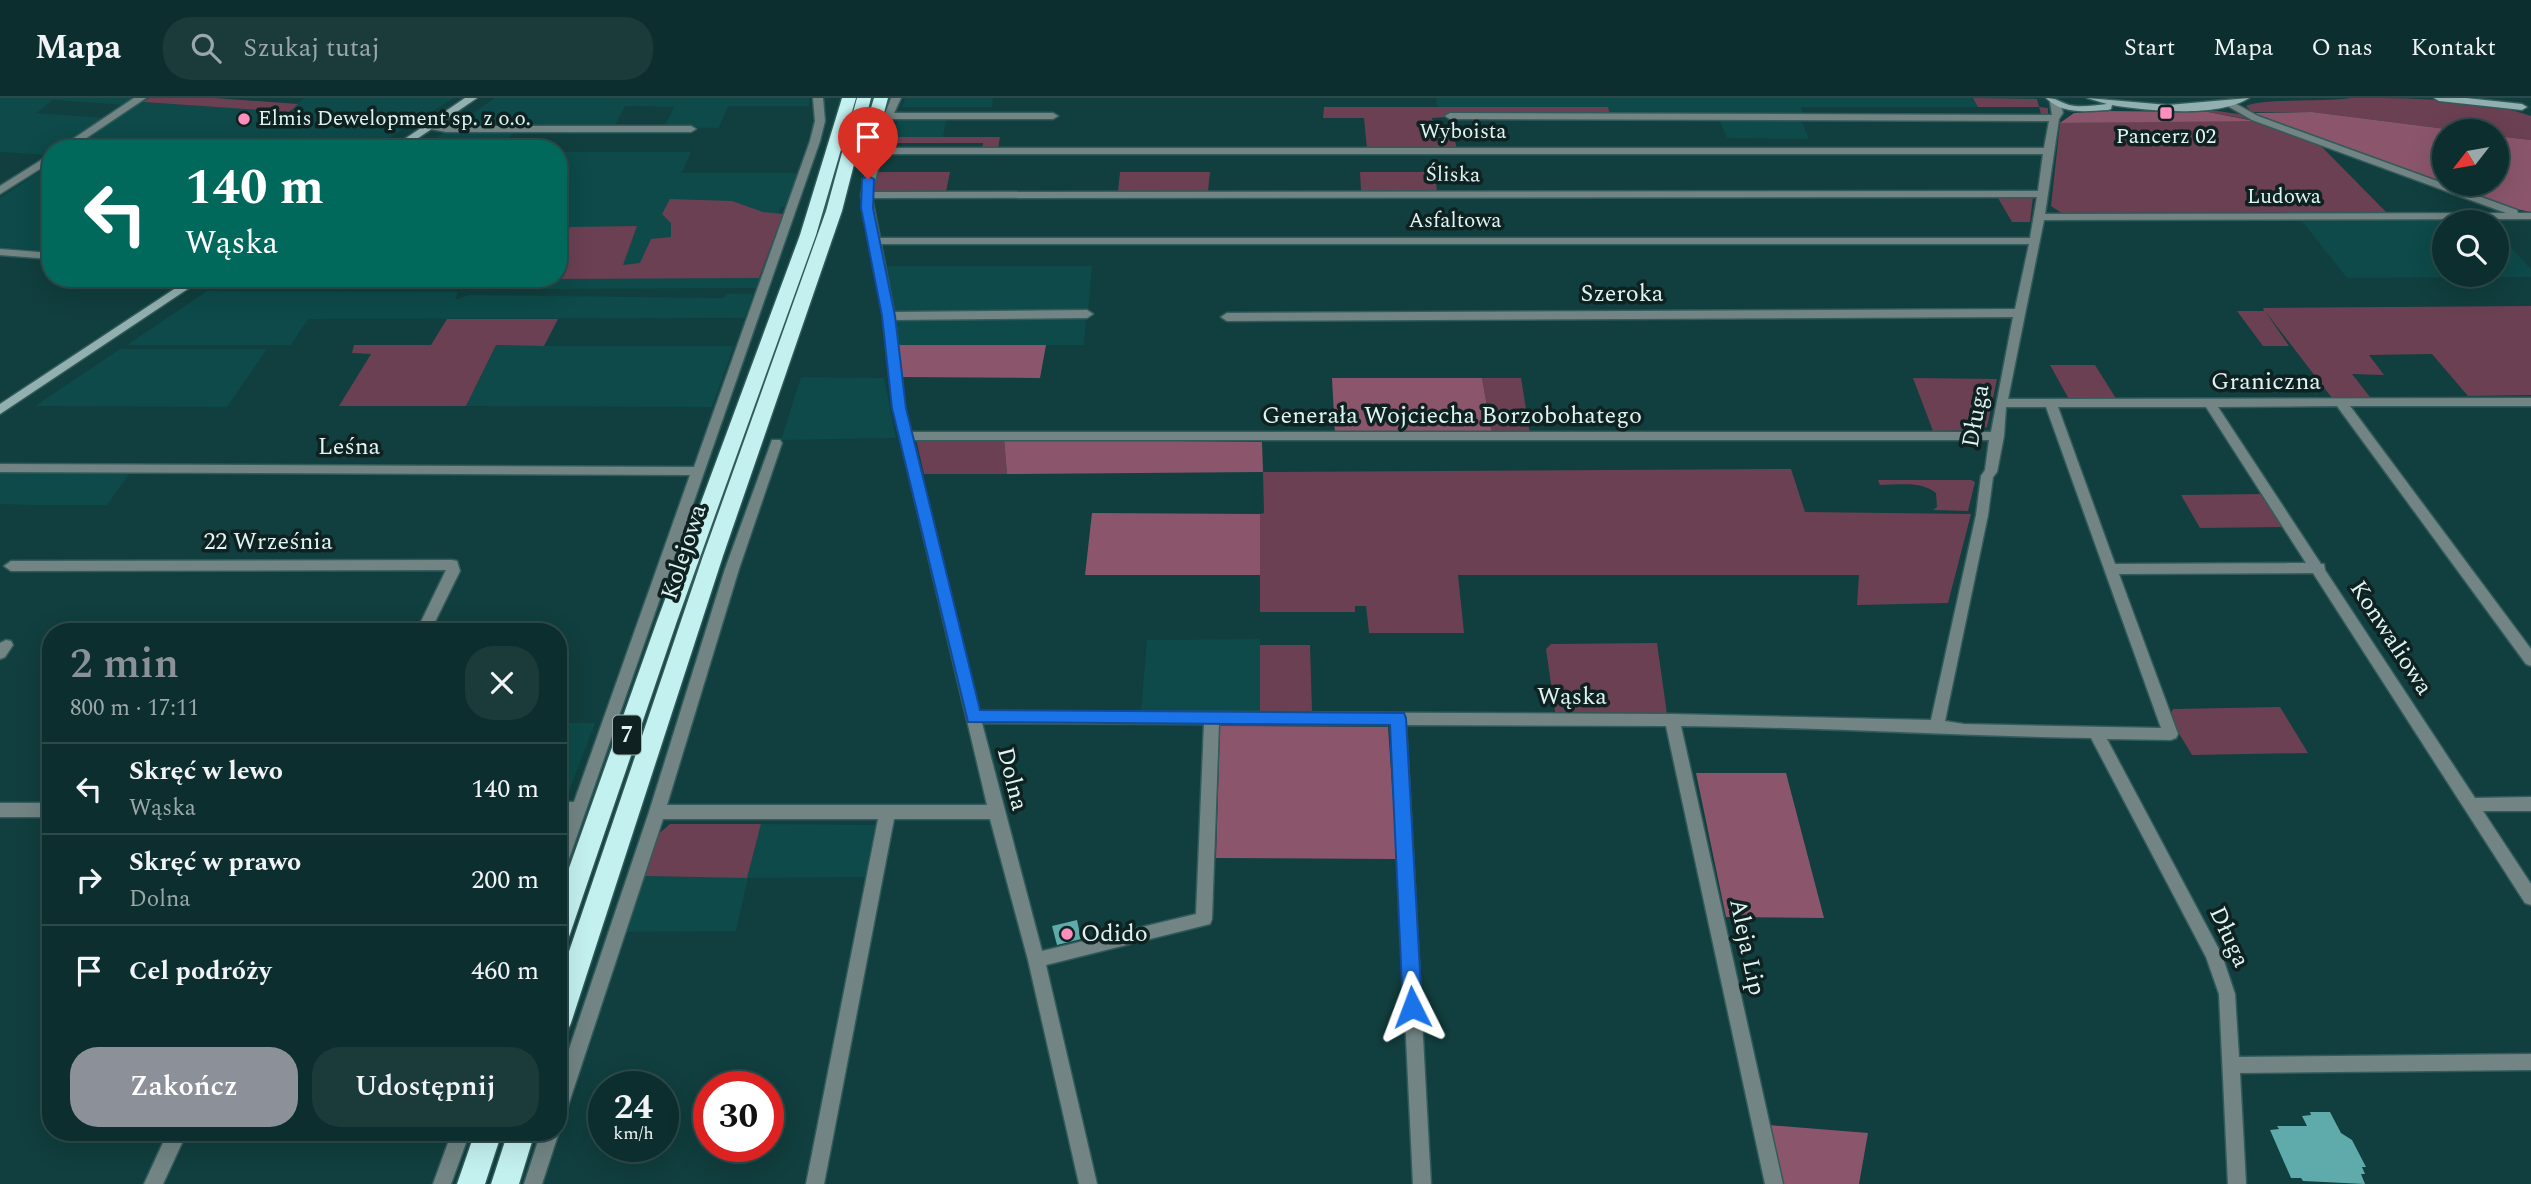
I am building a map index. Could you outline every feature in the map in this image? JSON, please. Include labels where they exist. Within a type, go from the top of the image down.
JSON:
[{"type":"highway","points":[[773,332],[775,303],[786,257],[826,138],[835,98]]},
{"type":"highway","name":"Kolejowa","points":[[567,908],[667,621],[820,200],[849,98]]},
{"type":"highway","name":"Kolejowa","points":[[567,996],[713,556],[834,211],[864,98]]},
{"type":"highway","points":[[795,322],[813,298],[833,254],[881,98]]},
{"type":"highway","points":[[471,1184],[486,1141]]},
{"type":"highway","points":[[505,1184],[519,1141]]},
{"type":"street","points":[[77,140],[141,98]]},
{"type":"street","points":[[408,140],[472,98]]},
{"type":"street","name":"Kolejowa","points":[[567,844],[815,141],[820,121],[818,98]]},
{"type":"street","name":"Dolna","points":[[896,98],[876,151],[866,195],[889,316],[894,376],[996,812],[1035,960],[1088,1184]]},
{"type":"street","points":[[1450,116],[2072,109],[2091,101],[2141,106],[2202,107],[2244,98]]},
{"type":"street","points":[[2439,98],[2523,105]]},
{"type":"street","points":[[2229,103],[2257,119],[2528,216]]},
{"type":"street","name":"Długa","points":[[1937,726],[1982,515],[1987,476],[1991,472],[1998,436],[2001,403],[2018,313],[2035,241],[2055,108]]},
{"type":"street","points":[[888,116],[1053,116]]},
{"type":"street","points":[[429,126],[444,129],[691,129]]},
{"type":"street","name":"Wyboista","points":[[876,151],[2049,151]]},
{"type":"street","points":[[0,191],[42,163]]},
{"type":"street","name":"Śliska","points":[[866,195],[2040,194]]},
{"type":"street","name":"Ludowa","points":[[2037,217],[2528,216]]},
{"type":"street","name":"Asfaltowa","points":[[874,241],[2035,241]]},
{"type":"street","points":[[0,252],[42,255]]},
{"type":"street","points":[[0,410],[186,287]]},
{"type":"street","name":"Szeroka","points":[[1227,317],[2018,313]]},
{"type":"street","points":[[889,316],[1087,314]]},
{"type":"street","name":"Graniczna","points":[[2001,403],[2530,403]]},
{"type":"street","points":[[2341,403],[2531,660]]},
{"type":"street","points":[[2051,404],[2110,569],[2319,568]]},
{"type":"street","name":"Konwaliowa","points":[[2210,404],[2531,898]]},
{"type":"street","name":"Generała Wojciecha Borzobohatego","points":[[907,436],[1998,436]]},
{"type":"street","name":"Kolejowa","points":[[567,1082],[657,812],[732,569],[776,443]]},
{"type":"street","name":"Leśna","points":[[0,468],[699,471]]},
{"type":"street","name":"22 Września","points":[[11,566],[452,565],[453,571],[427,623]]},
{"type":"street","name":"Wąska","points":[[974,717],[1672,720],[2171,734],[2110,569]]},
{"type":"street","points":[[1398,718],[1422,1184]]},
{"type":"street","points":[[1035,960],[1204,919],[1212,719]]},
{"type":"street","name":"Aleja Lip","points":[[1672,720],[1774,1184]]},
{"type":"street","name":"Długa","points":[[2095,733],[2219,966],[2227,994],[2237,1184]]},
{"type":"street","points":[[2471,805],[2531,804]]},
{"type":"street","points":[[567,809],[580,809]]},
{"type":"street","points":[[0,810],[42,810]]},
{"type":"street","points":[[657,812],[996,812]]},
{"type":"street","points":[[815,1184],[887,813]]},
{"type":"street","points":[[2231,1065],[2531,1062]]},
{"type":"street","points":[[153,1184],[174,1141]]},
{"type":"street","points":[[442,1184],[458,1141]]},
{"type":"street","points":[[533,1184],[547,1141]]},
{"type":"shaded area","points":[[0,98],[137,98],[126,105],[52,100],[37,113],[105,118],[72,140],[42,140],[42,155],[0,152]]},
{"type":"shaded area","points":[[149,98],[214,98],[298,104],[289,112],[143,102]]},
{"type":"shaded area","points":[[304,98],[454,98],[386,140],[86,140],[142,102],[289,112]]},
{"type":"shaded area","points":[[495,98],[809,98],[809,106],[728,106],[719,128],[664,127],[674,107],[634,106],[625,106],[614,127],[452,127]]},
{"type":"shaded area","points":[[905,98],[993,98],[992,107],[902,107]]},
{"type":"shaded area","points":[[1436,98],[2034,98],[2037,99],[2039,107],[1801,107],[1803,114],[1610,114],[1608,107],[1437,107]]},
{"type":"shaded area","points":[[1973,98],[2037,99],[2039,107],[1978,107]]},
{"type":"shaded area","points":[[2442,100],[2511,110],[2531,116],[2531,140],[2510,138],[2510,119],[2432,119],[2432,127],[2312,112],[2252,112],[2246,106],[2266,102]]},
{"type":"shaded area","points":[[1324,107],[1608,107],[1610,114],[1448,114],[1447,117],[1432,118],[1435,137],[1454,137],[1457,149],[1367,149],[1364,118],[1323,118]]},
{"type":"shaded area","points":[[2039,107],[2048,108],[2048,114],[2041,114]]},
{"type":"shaded area","points":[[2211,110],[2245,115],[2321,146],[2387,213],[2063,214],[2051,206],[2060,123],[2251,120],[2208,112],[2183,113]]},
{"type":"shaded area","points":[[2208,112],[2254,121],[2060,123],[2074,113]]},
{"type":"shaded area","points":[[2312,112],[2432,127],[2432,179],[2250,113]]},
{"type":"shaded area","points":[[899,117],[947,117],[943,137],[892,137]]},
{"type":"shaded area","points":[[1719,119],[1801,119],[1809,139],[1727,138]]},
{"type":"shaded area","points":[[446,131],[514,131],[508,140],[432,140]]},
{"type":"shaded area","points":[[892,137],[1000,137],[998,149],[982,149],[983,143],[889,143]]},
{"type":"shaded area","points":[[2510,138],[2531,140],[2531,212],[2478,196],[2510,196]]},
{"type":"shaded area","points":[[567,152],[691,152],[682,173],[798,173],[786,206],[781,207],[779,212],[783,214],[756,288],[546,289],[567,287]]},
{"type":"shaded area","points":[[42,170],[42,250],[0,247],[0,198]]},
{"type":"shaded area","points":[[877,172],[950,172],[946,192],[874,192]]},
{"type":"shaded area","points":[[1120,172],[1210,172],[1208,191],[1118,192]]},
{"type":"shaded area","points":[[1360,172],[1435,172],[1437,192],[1361,191]]},
{"type":"shaded area","points":[[2033,197],[2030,222],[2012,222],[1998,198]]},
{"type":"shaded area","points":[[670,199],[732,201],[763,212],[783,214],[759,278],[567,279],[567,234],[570,227],[637,226],[623,265],[640,263],[651,239],[671,237],[671,223],[662,214]]},
{"type":"shaded area","points":[[2301,220],[2432,220],[2432,278],[2347,278]]},
{"type":"shaded area","points":[[2509,245],[2531,269],[2531,277],[2509,277]]},
{"type":"shaded area","points":[[885,266],[1092,266],[1088,312],[901,314],[892,308]]},
{"type":"shaded area","points":[[207,291],[458,292],[455,300],[469,295],[724,298],[726,294],[753,294],[745,318],[308,319],[291,345],[127,345]]},
{"type":"shaded area","points":[[2531,306],[2531,395],[2468,396],[2432,354],[2369,355],[2384,375],[2352,374],[2370,397],[2332,398],[2265,311],[2289,346],[2263,346],[2237,311],[2264,311],[2263,308]]},
{"type":"shaded area","points":[[900,318],[1086,319],[1084,345],[898,345],[894,322]]},
{"type":"shaded area","points":[[447,319],[558,319],[544,346],[496,345],[466,406],[339,406],[371,354],[352,353],[354,345],[431,345]]},
{"type":"shaded area","points":[[496,345],[734,346],[712,407],[466,406]]},
{"type":"shaded area","points":[[898,345],[1046,345],[1040,378],[900,377]]},
{"type":"shaded area","points":[[120,349],[267,349],[227,407],[35,406]]},
{"type":"shaded area","points":[[2050,365],[2095,365],[2117,400],[2070,401]]},
{"type":"shaded area","points":[[801,377],[884,378],[896,438],[781,440]]},
{"type":"shaded area","points":[[1332,378],[1482,378],[1492,434],[1335,434]]},
{"type":"shaded area","points":[[1482,378],[1521,378],[1530,434],[1492,434]]},
{"type":"shaded area","points":[[1913,378],[1997,379],[1987,427],[1979,430],[1933,431]]},
{"type":"shaded area","points":[[916,439],[1004,439],[1007,474],[924,474]]},
{"type":"shaded area","points":[[1004,439],[1262,442],[1263,472],[1007,474]]},
{"type":"shaded area","points":[[1791,469],[1805,512],[1971,514],[1948,603],[1857,605],[1859,575],[1458,575],[1464,633],[1369,633],[1366,606],[1355,606],[1355,612],[1260,612],[1263,472]]},
{"type":"shaded area","points":[[0,472],[130,473],[107,505],[31,505],[0,504]]},
{"type":"shaded area","points":[[1878,480],[1975,482],[1968,511],[1933,510],[1937,507],[1936,493],[1930,489],[1910,484],[1880,485]]},
{"type":"shaded area","points":[[2263,494],[2284,527],[2200,528],[2181,495]]},
{"type":"shaded area","points":[[1092,513],[1260,514],[1260,575],[1085,575]]},
{"type":"shaded area","points":[[1260,639],[1260,713],[1141,710],[1147,640]]},
{"type":"shaded area","points":[[1657,643],[1667,714],[1555,712],[1546,649],[1551,644]]},
{"type":"shaded area","points":[[1260,645],[1310,645],[1312,712],[1260,713]]},
{"type":"shaded area","points":[[2280,707],[2308,753],[2192,755],[2170,715],[2173,709]]},
{"type":"shaded area","points":[[567,723],[595,723],[567,797]]},
{"type":"shaded area","points":[[1220,726],[1388,727],[1397,859],[1216,858]]},
{"type":"shaded area","points":[[1696,773],[1786,773],[1824,918],[1726,917]]},
{"type":"shaded area","points":[[670,824],[761,824],[747,878],[644,876],[656,836]]},
{"type":"shaded area","points":[[761,824],[875,825],[865,877],[748,878],[736,931],[627,932],[644,876],[747,877]]},
{"type":"shaded area","points":[[1769,1125],[1868,1133],[1859,1184],[1782,1184]]},
{"type":"building","name":"Odido","points":[[1077,920],[1081,939],[1057,945],[1052,926]]},
{"type":"building","points":[[2310,1112],[2330,1112],[2341,1133],[2352,1140],[2366,1167],[2362,1167],[2365,1174],[2361,1174],[2365,1184],[2291,1178],[2270,1130],[2279,1129],[2277,1126],[2307,1126],[2302,1116],[2311,1115]]},
{"type":"place","name":"Pancerz 02","points":[[2166,113]]},
{"type":"place","name":"Elmis Dewelopment sp. z o.o.","points":[[244,119]]},
{"type":"place","name":"Odido","points":[[1067,934]]},
{"type":"route","points":[[868,179],[867,208],[889,316],[899,408],[974,717],[1398,718],[1412,1007]]}]
